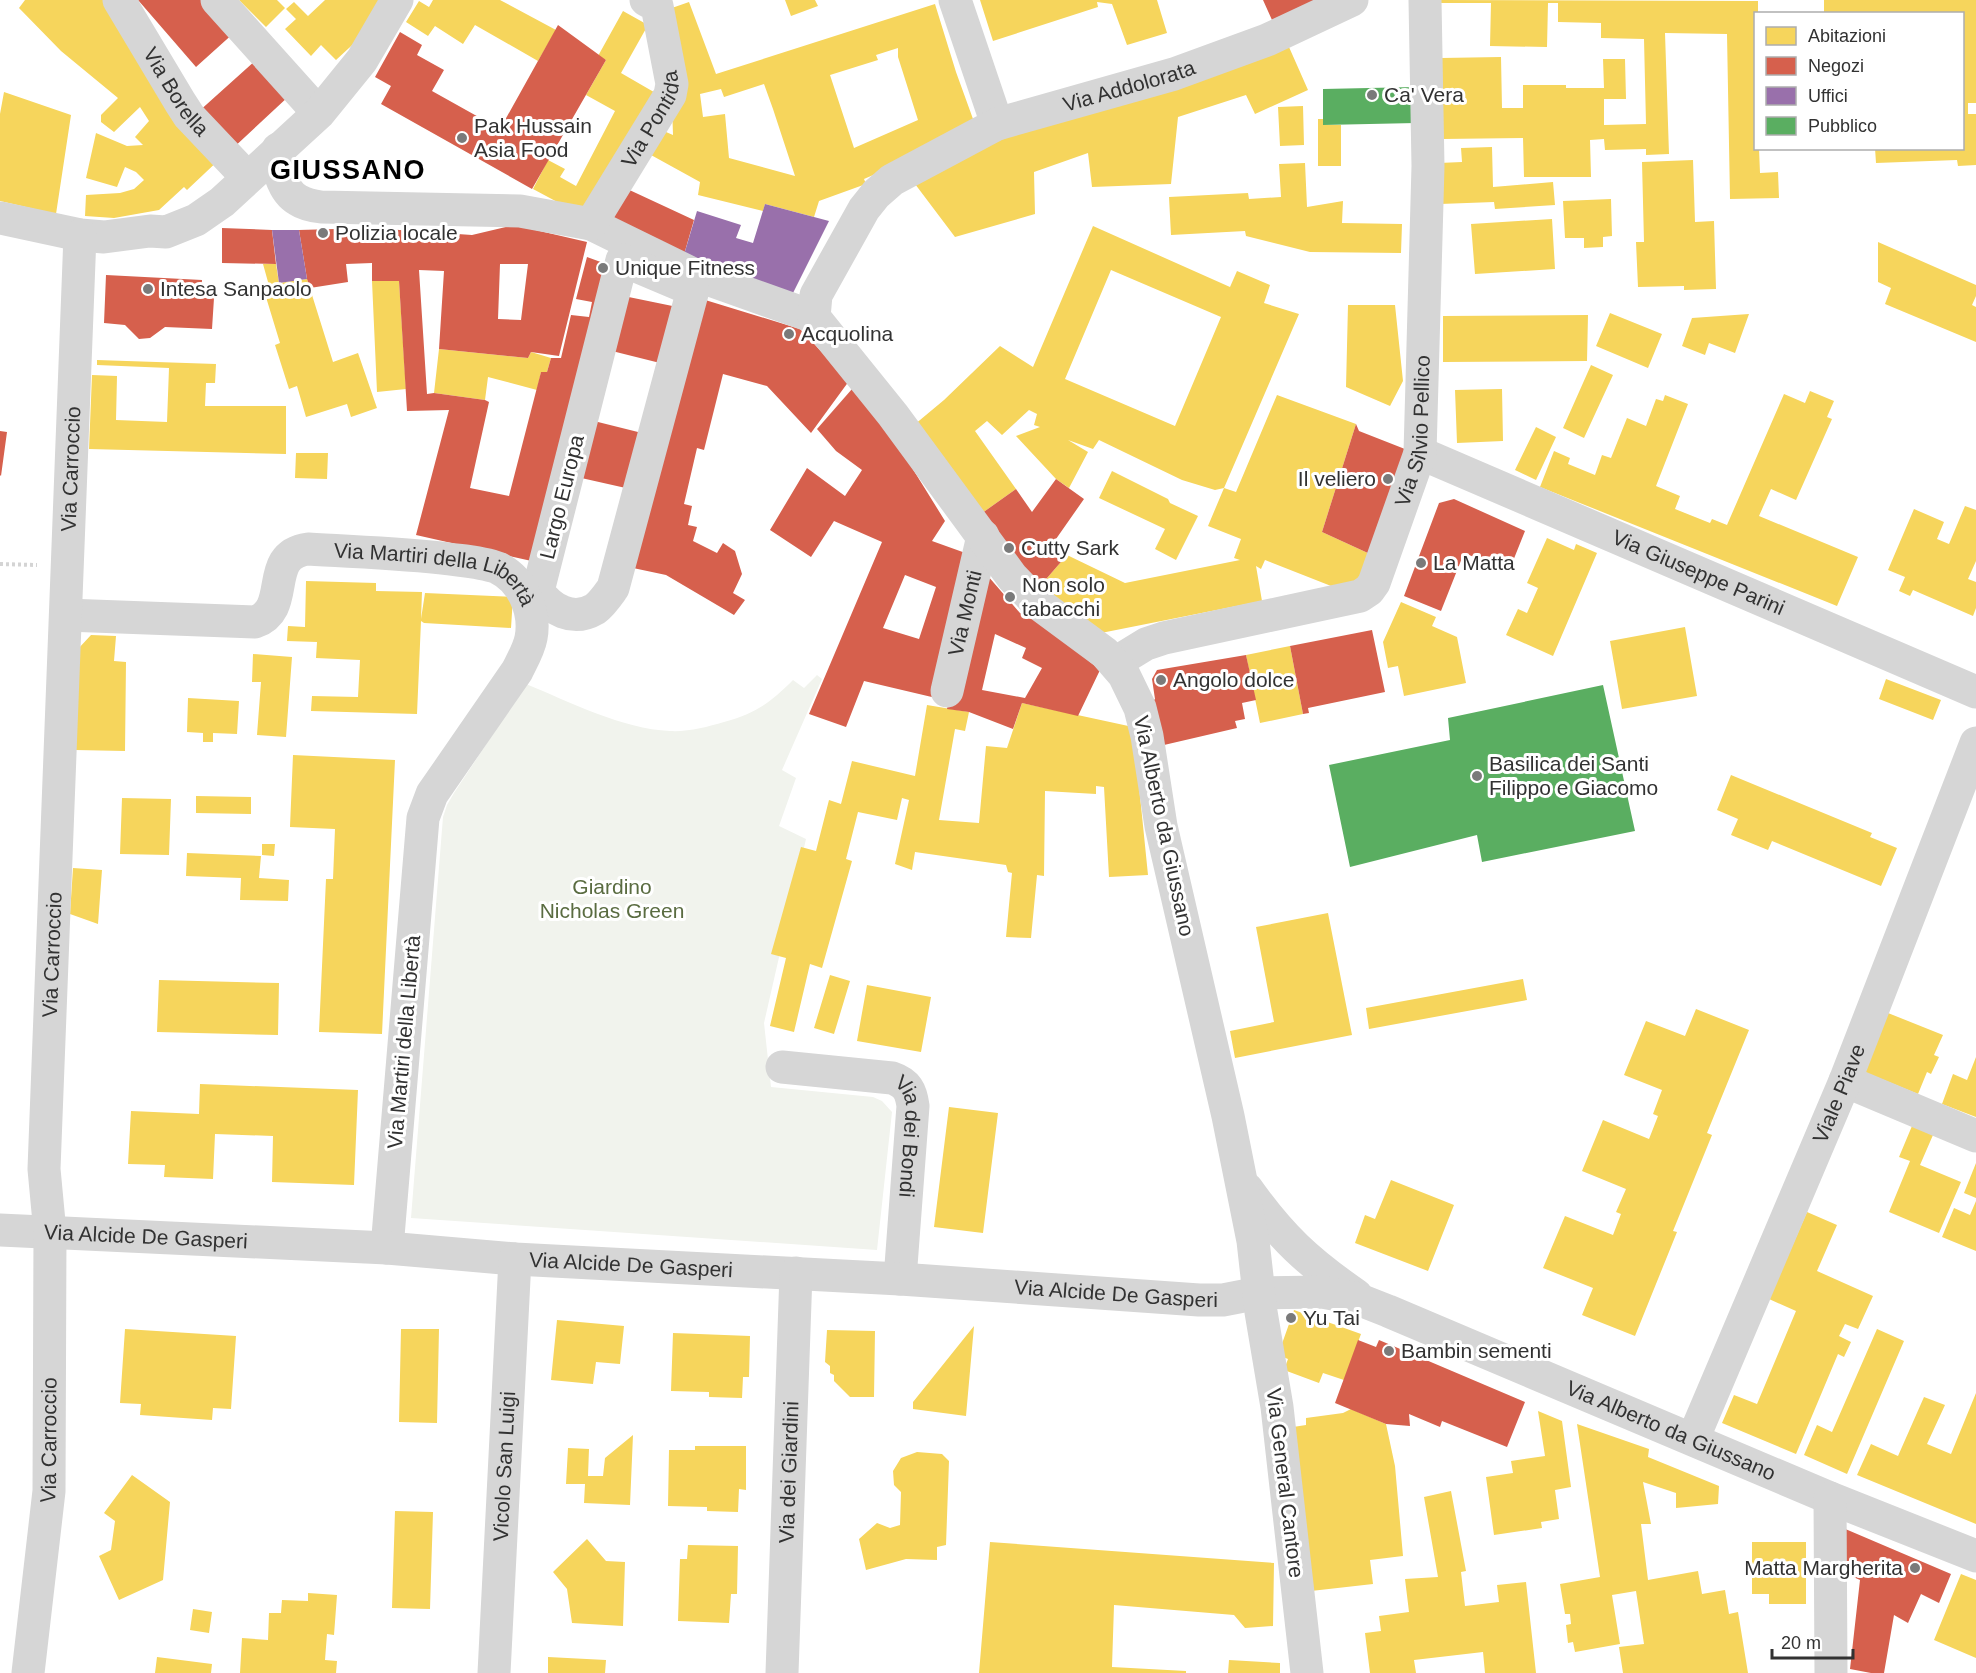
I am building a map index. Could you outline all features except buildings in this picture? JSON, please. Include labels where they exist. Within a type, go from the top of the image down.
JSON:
[{"type":"street","name":"Via Borella","points":[[119,0],[189,116],[244,176]]},
{"type":"street","points":[[217,0],[314,108]]},
{"type":"street","points":[[244,176],[279,149],[319,112],[353,72],[397,0]]},
{"type":"street","points":[[955,0],[997,124]]},
{"type":"street","name":"Via Addolorata","points":[[814,317],[816,295],[864,209],[892,180],[997,124],[1174,74],[1267,40],[1352,0]]},
{"type":"street","name":"Via Silvio Pellico","points":[[1115,663],[1146,644],[1164,638],[1359,596],[1369,590],[1374,583],[1420,453],[1428,166],[1425,0]]},
{"type":"street","name":"Via Pontida","points":[[591,224],[670,96],[672,84],[657,2]]},
{"type":"street","points":[[0,218],[80,235],[104,237],[150,231],[156,226],[194,215],[219,198],[244,176],[335,85],[353,72]]},
{"type":"street","points":[[279,149],[277,161],[282,179],[296,200]]},
{"type":"street","points":[[244,176],[260,181],[296,200],[321,207],[520,211],[591,224],[693,274],[814,317]]},
{"type":"street","name":"Via Carroccio","points":[[28,1673],[49,1491],[50,1233],[44,1169],[80,235]]},
{"type":"street","name":"Largo Europa","points":[[622,260],[693,290],[613,588],[596,609],[583,614],[557,611],[546,603],[538,591],[622,260]]},
{"type":"street","name":"Via Alberto da Giussano","points":[[814,317],[893,415],[1012,577],[1036,602],[1106,653],[1130,686],[1145,726],[1161,826],[1241,1181],[1253,1241],[1259,1293],[1322,1292],[1367,1303],[1830,1498],[1976,1556]]},
{"type":"street","name":"Via Giuseppe Parini","points":[[1420,453],[1976,692]]},
{"type":"street","name":"Via Monti","points":[[947,691],[983,536]]},
{"type":"street","name":"Via Martiri della Libertà","points":[[66,615],[255,622],[271,613],[281,568],[287,558],[296,550],[308,549],[419,555],[482,563],[499,569],[513,578],[529,605],[533,621],[531,639],[517,671],[432,794],[423,818],[387,1248]]},
{"type":"street","name":"Viale Piave","points":[[1694,1439],[1845,1082],[1976,743]]},
{"type":"street","name":"Via dei Bondi","points":[[782,1067],[892,1078],[900,1080],[910,1090],[913,1106],[900,1279]]},
{"type":"street","points":[[1845,1082],[1976,1136]]},
{"type":"street","name":"Via Alberto da Giussano","points":[[1241,1181],[1264,1213],[1294,1247],[1318,1269],[1367,1303]]},
{"type":"street","name":"Via Alcide De Gasperi","points":[[0,1230],[387,1248],[514,1259],[900,1279],[1199,1300],[1223,1300],[1259,1293]]},
{"type":"street","name":"Vicolo San Luigi","points":[[494,1673],[514,1259]]},
{"type":"street","name":"Via dei Giardini","points":[[782,1673],[796,1273]]},
{"type":"street","name":"Via General Cantore","points":[[1259,1293],[1277,1407],[1307,1673]]},
{"type":"street","points":[[1830,1498],[1831,1673]]},
{"type":"path","points":[[0,564],[68,566]]},
{"type":"green space","name":"Giardino Nicholas Green","points":[[817,675],[822,679],[782,770],[796,778],[779,826],[806,839],[764,1023],[771,1087],[873,1097],[882,1101],[892,1112],[877,1250],[411,1218],[443,817],[454,793],[526,684],[615,720],[652,729],[677,731],[704,727],[745,715],[769,701],[793,680],[804,688]]},
{"type":"place","name":"Ca' Vera","points":[[1372,95]]},
{"type":"place","name":"Pak Hussain Asia Food","points":[[462,138]]},
{"type":"place","name":"Polizia locale","points":[[323,233]]},
{"type":"place","name":"Unique Fitness","points":[[603,268]]},
{"type":"place","name":"Intesa Sanpaolo","points":[[148,289]]},
{"type":"place","name":"Acquolina","points":[[789,334]]},
{"type":"place","name":"Il veliero","points":[[1388,479]]},
{"type":"place","name":"Cutty Sark","points":[[1009,548]]},
{"type":"place","name":"La Matta","points":[[1421,563]]},
{"type":"place","name":"Non solo tabacchi","points":[[1010,597]]},
{"type":"place","name":"Angolo dolce","points":[[1161,680]]},
{"type":"place","name":"Basilica dei Santi Filippo e Giacomo","points":[[1477,776]]},
{"type":"place","name":"Yu Tai","points":[[1291,1318]]},
{"type":"place","name":"Bambin sementi","points":[[1389,1351]]},
{"type":"place","name":"Matta Margherita","points":[[1915,1568]]},
{"type":"district","name":"GIUSSANO","points":[[348,170]]}]
